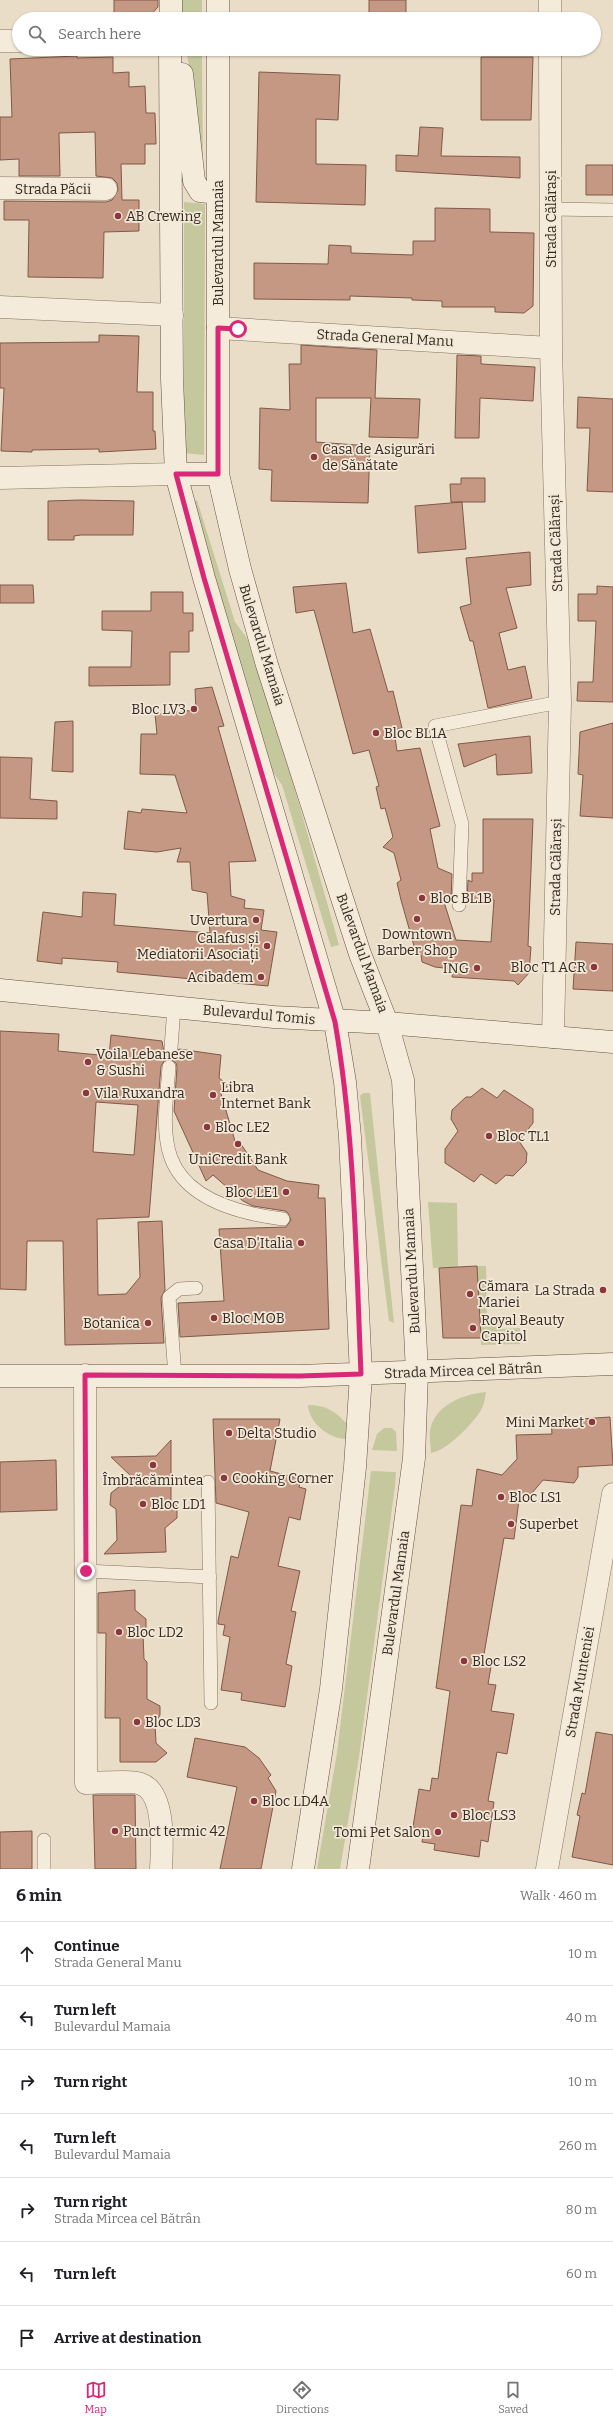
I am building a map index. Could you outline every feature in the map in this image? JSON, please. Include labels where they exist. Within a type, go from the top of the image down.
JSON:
[{"type":"main road","points":[[171,0],[171,12]]},
{"type":"main road","points":[[218,0],[218,12]]},
{"type":"main road","points":[[550,0],[550,12]]},
{"type":"main road","points":[[0,41],[12,41]]},
{"type":"main road","points":[[170,56],[172,315],[176,474],[206,585],[335,1022],[345,1082],[350,1137],[361,1374],[355,1467],[330,1689],[303,1869]]},
{"type":"main road","points":[[179,56],[182,68],[194,181],[200,191],[218,193]]},
{"type":"main road","name":"Bulevardul Mamaia","points":[[218,56],[218,474],[240,569],[267,664],[360,954],[387,1023],[403,1080],[417,1373],[413,1470],[358,1869]]},
{"type":"main road","name":"Strada Călărași","points":[[550,56],[551,348],[560,702],[553,1037]]},
{"type":"main road","name":"Strada Păcii","points":[[0,188],[106,189]]},
{"type":"main road","points":[[0,307],[172,315]]},
{"type":"main road","name":"Strada General Manu","points":[[218,328],[551,348]]},
{"type":"main road","points":[[0,478],[218,474]]},
{"type":"main road","name":"Bulevardul Tomis","points":[[0,990],[335,1022],[387,1023],[613,1042]]},
{"type":"main road","name":"Strada Mircea cel Bătrân","points":[[0,1376],[175,1376],[417,1373],[613,1364]]},
{"type":"main road","points":[[85,1375],[86,1783],[142,1784],[150,1791],[162,1818],[161,1869]]},
{"type":"main road","name":"Strada Munteniei","points":[[547,1869],[613,1494]]},
{"type":"lane","points":[[551,210],[613,210]]},
{"type":"lane","points":[[459,905],[462,824],[435,726],[560,702]]},
{"type":"lane","points":[[171,1048],[174,1007]]},
{"type":"lane","points":[[169,1067],[167,1138],[171,1158],[180,1175],[193,1188],[219,1203],[247,1212],[283,1218]]},
{"type":"lane","points":[[175,1376],[170,1297],[179,1289],[196,1288]]},
{"type":"lane","points":[[208,1482],[211,1703]]},
{"type":"lane","points":[[86,1571],[210,1577]]},
{"type":"lane","points":[[44,1840],[44,1869]]},
{"type":"green space","points":[[182,0],[202,0],[202,12],[182,12]]},
{"type":"green space","points":[[187,56],[202,56],[203,185],[195,100]]},
{"type":"green space","points":[[184,202],[205,204],[204,455],[184,453]]},
{"type":"green space","points":[[197,500],[235,622],[247,638],[288,765],[339,945],[331,947],[282,785],[261,755],[193,501]]},
{"type":"green space","points":[[363,1093],[370,1093],[394,1323],[389,1321],[360,1096]]},
{"type":"green space","points":[[428,1202],[457,1203],[458,1267],[433,1268]]},
{"type":"green space","points":[[477,1266],[486,1266],[487,1317],[501,1317],[501,1329],[520,1328],[520,1344],[481,1345]]},
{"type":"green space","points":[[486,1392],[482,1408],[472,1422],[459,1436],[444,1447],[431,1453],[430,1431],[437,1414],[451,1402],[469,1395]]},
{"type":"green space","points":[[308,1405],[320,1406],[330,1410],[338,1416],[347,1424],[347,1439],[333,1436],[321,1429],[312,1418]]},
{"type":"green space","points":[[384,1428],[392,1428],[396,1432],[397,1451],[372,1450],[377,1434]]},
{"type":"green space","points":[[371,1471],[396,1472],[359,1757],[340,1869],[317,1869],[337,1753]]},
{"type":"building","points":[[114,0],[158,0],[158,7],[153,12],[114,12]]},
{"type":"building","points":[[369,0],[406,0],[406,12],[369,12]]},
{"type":"building","points":[[77,56],[77,58],[113,57],[113,73],[129,72],[129,87],[145,86],[146,113],[155,113],[156,144],[145,144],[145,164],[121,164],[122,200],[139,200],[139,231],[104,232],[103,278],[28,277],[29,220],[4,220],[4,201],[106,202],[112,200],[118,190],[117,183],[112,178],[96,176],[95,132],[59,133],[60,176],[19,176],[19,159],[0,160],[0,117],[12,117],[10,59]]},
{"type":"building","points":[[481,57],[533,57],[531,120],[481,120]]},
{"type":"building","points":[[259,72],[340,75],[338,120],[316,119],[316,164],[366,165],[365,205],[256,202]]},
{"type":"building","points":[[420,127],[443,128],[441,156],[520,157],[520,178],[396,171],[396,155],[418,156]]},
{"type":"building","points":[[586,165],[613,165],[613,195],[586,195]]},
{"type":"building","points":[[435,208],[490,209],[490,232],[534,233],[533,306],[524,313],[495,312],[495,307],[442,307],[442,301],[412,300],[412,298],[350,296],[350,300],[254,299],[254,263],[328,264],[329,245],[351,246],[351,253],[413,255],[413,241],[435,241]]},
{"type":"building","points":[[99,335],[139,336],[137,392],[153,392],[153,431],[155,431],[156,449],[99,452],[99,449],[32,450],[32,452],[1,451],[4,388],[0,388],[0,343],[99,342]]},
{"type":"building","points":[[301,345],[377,350],[375,398],[420,399],[418,438],[369,437],[371,398],[316,398],[316,442],[370,446],[368,503],[271,501],[272,470],[259,469],[260,408],[290,410],[289,364],[301,364]]},
{"type":"building","points":[[457,355],[481,356],[481,364],[535,367],[533,401],[480,398],[479,438],[455,438]]},
{"type":"building","points":[[578,397],[613,399],[613,492],[587,491],[590,428],[577,428]]},
{"type":"building","points":[[461,478],[485,478],[485,502],[451,502],[450,484],[461,484]]},
{"type":"building","points":[[48,501],[134,501],[133,535],[81,535],[74,536],[74,540],[48,540]]},
{"type":"building","points":[[462,502],[466,549],[418,553],[415,506]]},
{"type":"building","points":[[530,552],[531,585],[506,588],[517,628],[499,633],[508,670],[525,666],[532,698],[488,708],[473,641],[470,641],[460,607],[471,604],[466,558]]},
{"type":"building","points":[[346,583],[353,633],[370,629],[388,692],[393,691],[402,728],[394,730],[397,751],[420,748],[440,826],[430,829],[438,868],[452,874],[451,901],[444,902],[456,940],[491,942],[494,900],[467,901],[468,880],[472,882],[472,873],[483,873],[483,819],[533,819],[528,946],[531,947],[529,973],[518,985],[514,981],[452,977],[453,969],[435,967],[422,962],[421,955],[416,953],[397,883],[401,880],[394,853],[383,847],[393,837],[385,808],[381,809],[376,787],[379,786],[369,750],[353,754],[314,610],[296,613],[293,587]]},
{"type":"building","points":[[0,585],[33,585],[34,603],[0,603]]},
{"type":"building","points":[[597,586],[613,587],[613,702],[577,701],[578,682],[593,682],[596,621],[578,621],[578,594],[597,594]]},
{"type":"building","points":[[151,592],[183,592],[183,613],[193,613],[193,631],[189,631],[189,652],[170,652],[170,685],[89,686],[89,667],[131,667],[132,631],[102,630],[102,611],[151,611]]},
{"type":"building","points":[[212,687],[224,726],[218,727],[256,861],[229,862],[231,896],[245,900],[244,908],[264,910],[261,930],[277,932],[268,986],[117,972],[118,962],[62,958],[62,964],[37,961],[43,912],[82,917],[83,892],[116,894],[114,925],[210,933],[207,893],[192,890],[190,862],[177,862],[181,848],[157,852],[124,849],[128,811],[141,813],[142,809],[187,813],[175,775],[140,774],[141,734],[157,734],[155,714],[196,710],[195,689]]},
{"type":"building","points":[[73,721],[73,772],[52,771],[55,722]]},
{"type":"building","points":[[613,723],[613,818],[580,816],[583,775],[578,774],[580,732]]},
{"type":"building","points":[[530,736],[532,773],[497,775],[496,754],[464,767],[458,744]]},
{"type":"building","points":[[0,757],[32,758],[30,799],[57,801],[57,819],[0,818]]},
{"type":"building","name":"Bloc T1 ACR","points":[[576,942],[613,944],[613,991],[573,989]]},
{"type":"building","points":[[0,1031],[59,1034],[58,1051],[109,1056],[111,1035],[162,1041],[164,1052],[170,1056],[175,1055],[179,1049],[221,1055],[219,1078],[229,1086],[220,1090],[235,1141],[239,1141],[258,1170],[287,1181],[319,1185],[318,1198],[325,1198],[329,1329],[180,1337],[178,1303],[224,1301],[219,1229],[286,1227],[291,1220],[288,1213],[285,1211],[253,1206],[243,1201],[213,1175],[206,1181],[174,1111],[176,1063],[170,1059],[165,1060],[161,1066],[149,1217],[97,1219],[98,1295],[126,1294],[140,1277],[138,1222],[162,1221],[165,1290],[161,1298],[164,1343],[65,1345],[63,1241],[27,1241],[26,1290],[0,1289]],"holes":[[[96,1102],[138,1105],[134,1155],[93,1152]]]},
{"type":"building","name":"Bloc TL1","points":[[482,1088],[497,1098],[504,1090],[533,1109],[533,1123],[519,1141],[527,1153],[526,1163],[513,1176],[506,1175],[496,1184],[481,1174],[474,1182],[445,1163],[445,1149],[458,1131],[451,1119],[452,1110],[466,1097],[471,1097]]},
{"type":"building","points":[[477,1266],[481,1338],[443,1338],[439,1268]]},
{"type":"building","points":[[610,1417],[613,1465],[578,1467],[578,1477],[574,1483],[543,1480],[532,1493],[519,1500],[514,1539],[504,1538],[483,1660],[492,1661],[488,1684],[496,1685],[491,1711],[514,1714],[507,1754],[497,1752],[488,1801],[494,1802],[488,1842],[481,1840],[479,1857],[434,1850],[435,1844],[422,1842],[424,1829],[413,1827],[419,1789],[430,1791],[432,1778],[438,1779],[450,1691],[436,1688],[461,1505],[472,1506],[477,1469],[502,1475],[517,1459],[516,1435],[552,1434],[551,1421]]},
{"type":"building","points":[[213,1419],[280,1419],[270,1471],[301,1479],[299,1487],[306,1489],[300,1520],[289,1517],[278,1566],[300,1571],[291,1611],[296,1612],[286,1664],[292,1666],[285,1707],[241,1700],[242,1693],[221,1690],[230,1637],[223,1635],[225,1625],[218,1624],[218,1621],[231,1556],[238,1558],[249,1512],[216,1503]]},
{"type":"building","name":"Bloc LD1","points":[[171,1440],[171,1501],[177,1506],[177,1518],[165,1528],[166,1552],[104,1554],[117,1540],[116,1509],[110,1505],[111,1493],[132,1477],[111,1457],[156,1456]]},
{"type":"building","points":[[56,1460],[57,1510],[0,1512],[0,1462]]},
{"type":"building","points":[[135,1590],[135,1610],[146,1619],[146,1630],[143,1634],[144,1659],[147,1662],[147,1699],[160,1706],[160,1715],[155,1724],[156,1743],[167,1753],[156,1762],[120,1762],[120,1718],[105,1718],[106,1633],[98,1633],[98,1593]]},
{"type":"building","points":[[596,1732],[613,1735],[613,1865],[572,1857],[580,1816],[577,1815],[582,1793],[585,1794]]},
{"type":"building","name":"Bloc LD4A","points":[[195,1738],[245,1747],[259,1758],[271,1775],[268,1778],[276,1791],[261,1869],[220,1869],[237,1787],[187,1777]]},
{"type":"building","name":"Punct termic 42","points":[[93,1795],[135,1795],[136,1869],[95,1869]]},
{"type":"building","points":[[32,1831],[32,1869],[0,1869],[0,1832]]},
{"type":"place","name":"AB Crewing","points":[[118,216]]},
{"type":"place","name":"Casa de Asigurări de Sănătate","points":[[314,457]]},
{"type":"place","name":"Bloc LV3","points":[[194,709]]},
{"type":"place","name":"Bloc BL1A","points":[[376,733]]},
{"type":"place","name":"Bloc BL1B","points":[[422,898]]},
{"type":"place","name":"Downtown Barber Shop","points":[[417,919]]},
{"type":"place","name":"Uvertura","points":[[256,920]]},
{"type":"place","name":"Calafus și Mediatorii Asociați","points":[[267,946]]},
{"type":"place","name":"Bloc T1 ACR","points":[[594,967]]},
{"type":"place","name":"ING","points":[[477,968]]},
{"type":"place","name":"Acibadem","points":[[261,977]]},
{"type":"place","name":"Voila Lebanese & Sushi","points":[[88,1062]]},
{"type":"place","name":"Vila Ruxandra","points":[[86,1093]]},
{"type":"place","name":"Libra Internet Bank","points":[[213,1095]]},
{"type":"place","name":"Bloc LE2","points":[[207,1127]]},
{"type":"place","name":"Bloc TL1","points":[[489,1136]]},
{"type":"place","name":"UniCredit Bank","points":[[238,1144]]},
{"type":"place","name":"Bloc LE1","points":[[286,1192]]},
{"type":"place","name":"Casa D'Italia","points":[[301,1243]]},
{"type":"place","name":"La Strada","points":[[603,1290]]},
{"type":"place","name":"Cămara Mariei","points":[[470,1294]]},
{"type":"place","name":"Bloc MOB","points":[[214,1318]]},
{"type":"place","name":"Botanica","points":[[148,1323]]},
{"type":"place","name":"Royal Beauty Capitol","points":[[473,1328]]},
{"type":"place","name":"Mini Market","points":[[592,1422]]},
{"type":"place","name":"Delta Studio","points":[[229,1433]]},
{"type":"place","name":"Îmbrăcămintea","points":[[153,1465]]},
{"type":"place","name":"Cooking Corner","points":[[224,1478]]},
{"type":"place","name":"Bloc LS1","points":[[501,1497]]},
{"type":"place","name":"Bloc LD1","points":[[143,1504]]},
{"type":"place","name":"Superbet","points":[[511,1524]]},
{"type":"place","name":"Bloc LD2","points":[[119,1632]]},
{"type":"place","name":"Bloc LS2","points":[[464,1661]]},
{"type":"place","name":"Bloc LD3","points":[[137,1722]]},
{"type":"place","name":"Bloc LD4A","points":[[254,1801]]},
{"type":"place","name":"Bloc LS3","points":[[454,1815]]},
{"type":"place","name":"Punct termic 42","points":[[115,1831]]},
{"type":"place","name":"Tomi Pet Salon","points":[[438,1832]]},
{"type":"route","points":[[86,1571],[85,1375],[300,1376],[361,1374],[350,1137],[345,1082],[335,1022],[204,578],[176,474],[218,474],[218,328],[238,329]]}]
